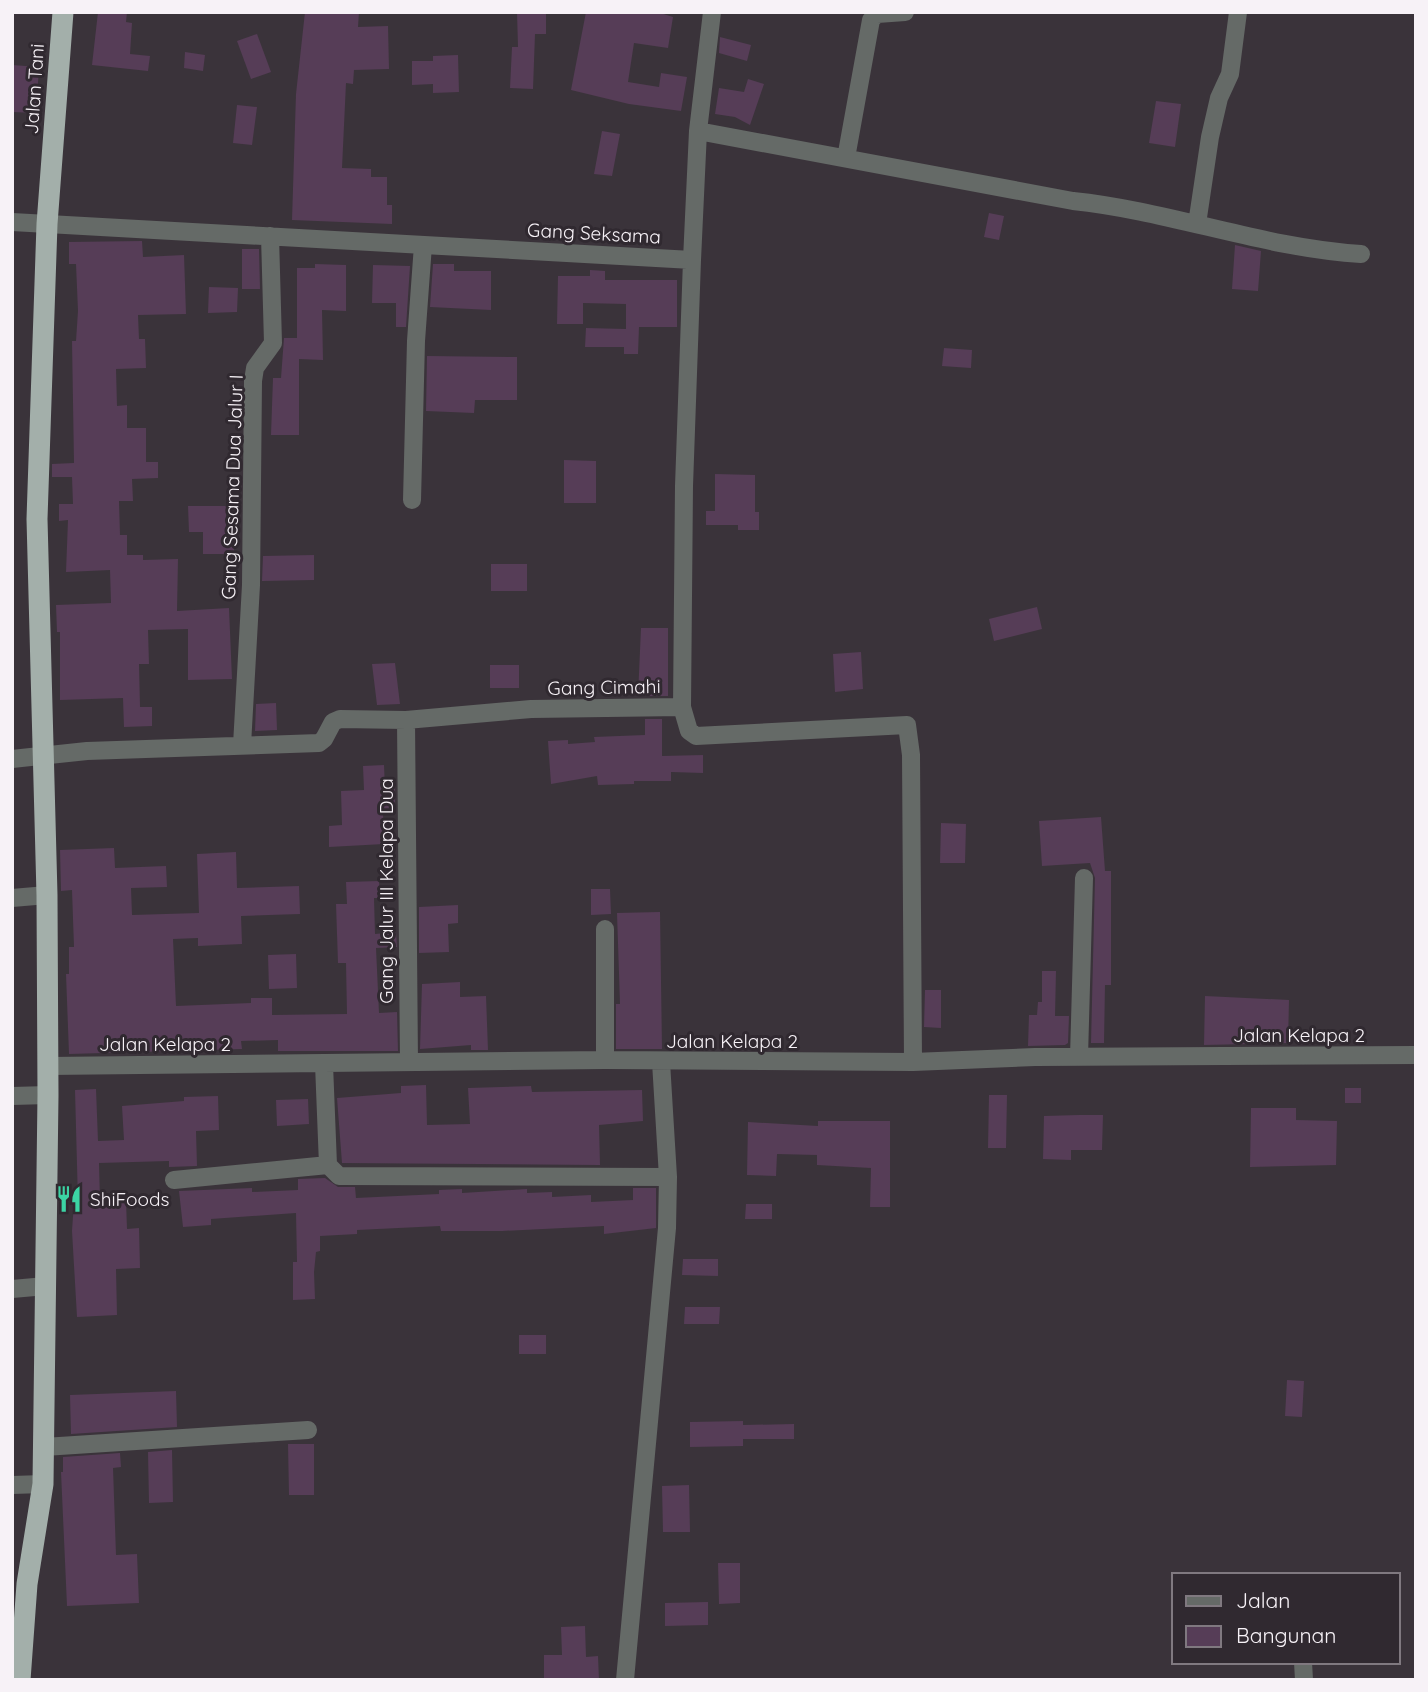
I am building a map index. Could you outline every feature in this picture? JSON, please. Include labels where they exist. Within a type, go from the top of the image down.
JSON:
[{"type":"highway","name":"Jalan Tani","points":[[20,1680],[27,1584],[43,1484],[44,1447],[47,895],[37,519],[47,224],[63,12]]},
{"type":"street","points":[[682,707],[684,486],[692,260],[698,131],[712,12]]},
{"type":"street","points":[[846,158],[871,20],[877,14],[905,12]]},
{"type":"street","points":[[1198,224],[1210,136],[1219,98],[1230,74],[1238,12]]},
{"type":"street","points":[[698,131],[1113,205],[1303,248],[1361,254]]},
{"type":"street","name":"Gang Seksama","points":[[12,222],[692,260]]},
{"type":"street","name":"Gang Sesama Dua Jalur I","points":[[242,745],[251,585],[253,380],[255,368],[272,343],[270,236]]},
{"type":"street","points":[[412,500],[416,341],[423,245]]},
{"type":"street","name":"Gang Cimahi","points":[[12,759],[319,743],[324,739],[332,722],[340,719],[406,720],[531,709],[682,707],[689,732],[696,736],[907,725],[911,755],[913,1062]]},
{"type":"street","name":"Gang Jalur III Kelapa Dua","points":[[406,720],[409,1062]]},
{"type":"street","points":[[1079,1057],[1084,878]]},
{"type":"street","points":[[12,898],[47,895]]},
{"type":"street","points":[[605,929],[605,1060]]},
{"type":"street","name":"Jalan Kelapa 2","points":[[48,1066],[605,1060],[913,1062],[1079,1057],[1416,1055]]},
{"type":"street","points":[[625,1680],[664,1275],[668,1177],[661,1062]]},
{"type":"street","points":[[324,1064],[328,1165],[334,1174],[345,1178],[668,1177]]},
{"type":"street","points":[[12,1096],[48,1095]]},
{"type":"street","points":[[174,1180],[328,1165]]},
{"type":"street","points":[[12,1289],[46,1286]]},
{"type":"street","points":[[44,1447],[308,1430]]},
{"type":"street","points":[[12,1485],[43,1484]]},
{"type":"building","points":[[98,12],[127,12],[126,22],[132,23],[130,54],[150,56],[148,71],[92,65]]},
{"type":"building","points":[[305,12],[359,12],[358,27],[388,26],[389,69],[354,70],[353,84],[346,83],[342,168],[371,169],[371,177],[387,177],[387,205],[392,205],[392,224],[292,220],[296,94]]},
{"type":"building","points":[[517,12],[546,12],[546,34],[535,34],[533,89],[510,88],[512,47],[518,47]]},
{"type":"building","points":[[586,12],[657,12],[673,17],[668,48],[634,43],[628,82],[659,87],[661,73],[687,77],[681,111],[629,104],[571,90]]},
{"type":"building","points":[[257,34],[271,72],[251,79],[237,41]]},
{"type":"building","points":[[720,37],[751,45],[747,61],[719,53]]},
{"type":"building","points":[[185,52],[205,55],[203,71],[184,68]]},
{"type":"building","points":[[458,55],[459,92],[433,93],[433,84],[412,85],[412,61],[433,61],[433,56]]},
{"type":"building","points":[[12,65],[39,67],[36,113],[12,112]]},
{"type":"building","points":[[748,79],[764,84],[750,125],[735,117],[715,114],[719,88],[744,92]]},
{"type":"building","points":[[1156,101],[1181,104],[1175,147],[1149,143]]},
{"type":"building","points":[[237,105],[257,107],[252,145],[233,143]]},
{"type":"building","points":[[602,131],[620,134],[612,176],[594,174]]},
{"type":"building","points":[[989,213],[1004,216],[999,240],[984,237]]},
{"type":"building","points":[[142,241],[143,257],[184,255],[186,314],[138,315],[139,339],[145,339],[146,368],[116,369],[117,406],[127,405],[127,428],[146,428],[146,462],[158,462],[158,478],[132,479],[133,501],[119,501],[120,535],[127,535],[127,555],[143,555],[143,560],[178,559],[177,611],[229,608],[232,679],[188,680],[188,629],[148,630],[149,664],[139,664],[140,707],[152,707],[152,726],[124,727],[123,698],[60,700],[60,632],[57,632],[56,605],[111,603],[110,570],[66,572],[68,520],[59,521],[59,504],[73,504],[72,477],[52,477],[52,464],[74,463],[72,341],[76,341],[78,311],[76,264],[69,264],[69,242]]},
{"type":"building","points":[[1235,245],[1261,251],[1258,291],[1232,289]]},
{"type":"building","points":[[242,249],[259,249],[260,289],[242,289]]},
{"type":"building","points":[[315,264],[346,265],[346,311],[322,310],[323,360],[299,359],[299,435],[271,435],[273,378],[281,378],[284,338],[297,338],[297,268],[315,268]]},
{"type":"building","points":[[433,264],[454,264],[454,271],[491,271],[491,310],[430,307]]},
{"type":"building","points":[[373,265],[410,266],[406,327],[396,327],[396,303],[372,303]]},
{"type":"building","points":[[590,270],[605,271],[605,280],[677,280],[677,327],[639,327],[638,354],[624,354],[624,347],[585,347],[586,328],[626,329],[626,304],[583,303],[583,324],[557,324],[558,276],[590,276]]},
{"type":"building","points":[[209,287],[238,288],[237,312],[208,313]]},
{"type":"building","points":[[944,348],[972,350],[971,368],[942,366]]},
{"type":"building","points":[[427,356],[517,357],[517,400],[475,400],[474,413],[426,411]]},
{"type":"building","points":[[564,460],[596,461],[596,503],[564,503]]},
{"type":"building","points":[[715,474],[755,475],[755,512],[759,512],[759,530],[738,530],[738,525],[706,525],[706,511],[715,511]]},
{"type":"building","points":[[188,506],[226,506],[226,541],[234,541],[234,554],[203,554],[203,532],[189,532]]},
{"type":"building","points":[[314,555],[314,580],[262,581],[263,556]]},
{"type":"building","points":[[491,564],[527,564],[527,591],[491,591]]},
{"type":"building","points":[[1037,607],[1042,629],[994,641],[989,619]]},
{"type":"building","points":[[641,628],[668,628],[668,696],[638,696]]},
{"type":"building","points":[[861,652],[863,689],[835,692],[833,654]]},
{"type":"building","points":[[395,663],[400,704],[377,705],[372,664]]},
{"type":"building","points":[[490,665],[519,665],[519,688],[490,688]]},
{"type":"building","points":[[276,703],[277,730],[255,731],[256,704]]},
{"type":"building","points":[[645,719],[662,719],[662,756],[703,755],[703,773],[671,772],[671,781],[634,781],[634,784],[598,785],[597,776],[551,784],[548,741],[568,740],[568,744],[595,742],[594,737],[645,735]]},
{"type":"building","points":[[384,765],[385,789],[395,788],[395,812],[383,813],[384,844],[329,847],[329,826],[342,825],[341,791],[364,790],[363,766]]},
{"type":"building","points":[[1101,817],[1105,871],[1111,871],[1111,985],[1105,985],[1104,1043],[1091,1043],[1095,878],[1090,863],[1042,866],[1039,821]]},
{"type":"building","points":[[941,823],[966,824],[965,863],[940,863]]},
{"type":"building","points":[[114,848],[115,868],[166,866],[167,887],[131,888],[132,915],[199,913],[197,854],[236,852],[237,888],[299,886],[300,914],[241,916],[242,944],[198,946],[198,938],[173,939],[176,1006],[251,1003],[251,998],[272,998],[272,1015],[347,1014],[346,963],[338,963],[336,904],[347,904],[346,882],[379,881],[380,898],[374,898],[375,934],[396,932],[397,947],[376,948],[379,1013],[397,1012],[398,1051],[278,1051],[278,1040],[241,1041],[242,1049],[69,1054],[66,974],[69,974],[69,947],[74,947],[72,890],[61,891],[60,850]]},
{"type":"building","points":[[591,889],[610,889],[611,914],[591,915]]},
{"type":"building","points":[[458,905],[458,923],[448,924],[449,952],[419,953],[419,907]]},
{"type":"building","points":[[660,912],[662,1049],[616,1049],[616,1004],[620,1004],[617,913]]},
{"type":"building","points":[[296,954],[297,988],[269,989],[268,955]]},
{"type":"building","points":[[1042,971],[1056,971],[1055,1016],[1069,1016],[1068,1043],[1065,1045],[1028,1046],[1029,1015],[1037,1015],[1038,1002],[1042,1002]]},
{"type":"building","points":[[460,982],[460,997],[486,996],[488,1050],[471,1050],[471,1045],[420,1049],[422,984]]},
{"type":"building","points":[[925,990],[941,990],[941,1028],[924,1027]]},
{"type":"building","points":[[1205,996],[1289,1000],[1288,1043],[1204,1045]]},
{"type":"building","points":[[426,1085],[427,1125],[470,1124],[468,1088],[531,1086],[532,1092],[642,1090],[643,1121],[599,1125],[600,1165],[342,1163],[337,1098],[401,1093],[401,1086]]},
{"type":"building","points":[[1345,1088],[1361,1088],[1361,1103],[1345,1103]]},
{"type":"building","points":[[96,1089],[98,1141],[124,1140],[122,1106],[184,1101],[184,1097],[218,1096],[219,1130],[196,1131],[197,1166],[169,1167],[169,1161],[99,1163],[100,1201],[126,1201],[127,1229],[139,1228],[140,1268],[116,1269],[117,1315],[77,1317],[72,1231],[74,1202],[78,1202],[75,1090]]},
{"type":"building","points":[[989,1095],[1007,1095],[1006,1148],[988,1148]]},
{"type":"building","points":[[308,1099],[309,1124],[277,1126],[276,1100]]},
{"type":"building","points":[[1251,1108],[1296,1108],[1296,1120],[1337,1121],[1336,1165],[1250,1167]]},
{"type":"building","points":[[1103,1115],[1102,1150],[1071,1150],[1071,1160],[1043,1159],[1044,1116]]},
{"type":"building","points":[[818,1121],[890,1121],[890,1207],[870,1207],[871,1168],[817,1165],[817,1155],[777,1154],[776,1176],[747,1175],[748,1122],[818,1126]]},
{"type":"building","points":[[325,1178],[338,1187],[355,1187],[356,1198],[439,1194],[439,1190],[462,1189],[462,1193],[527,1189],[527,1193],[552,1192],[552,1197],[591,1195],[591,1202],[633,1200],[633,1188],[656,1188],[656,1228],[604,1234],[604,1226],[441,1231],[440,1226],[357,1230],[357,1234],[320,1236],[320,1251],[316,1252],[314,1272],[315,1299],[293,1300],[293,1262],[297,1262],[296,1213],[211,1219],[211,1225],[183,1227],[179,1191],[252,1188],[252,1192],[298,1190],[298,1179]]},
{"type":"building","points":[[746,1204],[772,1204],[772,1219],[745,1219]]},
{"type":"building","points":[[683,1259],[718,1259],[718,1276],[682,1275]]},
{"type":"building","points":[[685,1307],[720,1307],[719,1324],[684,1324]]},
{"type":"building","points":[[519,1335],[546,1335],[546,1354],[519,1354]]},
{"type":"building","points":[[1287,1380],[1304,1381],[1302,1417],[1285,1416]]},
{"type":"building","points":[[176,1391],[177,1427],[71,1434],[70,1395]]},
{"type":"building","points":[[743,1421],[743,1425],[794,1424],[794,1439],[743,1439],[743,1446],[690,1447],[690,1422]]},
{"type":"building","points":[[288,1444],[314,1444],[314,1495],[289,1495]]},
{"type":"building","points":[[172,1450],[173,1502],[149,1503],[148,1452]]},
{"type":"building","points":[[120,1453],[121,1467],[113,1468],[116,1555],[137,1554],[139,1603],[67,1606],[61,1472],[63,1457]]},
{"type":"building","points":[[689,1485],[690,1532],[663,1532],[662,1486]]},
{"type":"building","points":[[718,1563],[740,1563],[740,1603],[719,1604]]},
{"type":"building","points":[[708,1602],[708,1625],[665,1626],[665,1603]]},
{"type":"building","points":[[585,1626],[586,1657],[598,1656],[599,1680],[544,1680],[544,1655],[562,1655],[561,1627]]},
{"type":"place","name":"ShiFoods","points":[[69,1199]]}]
